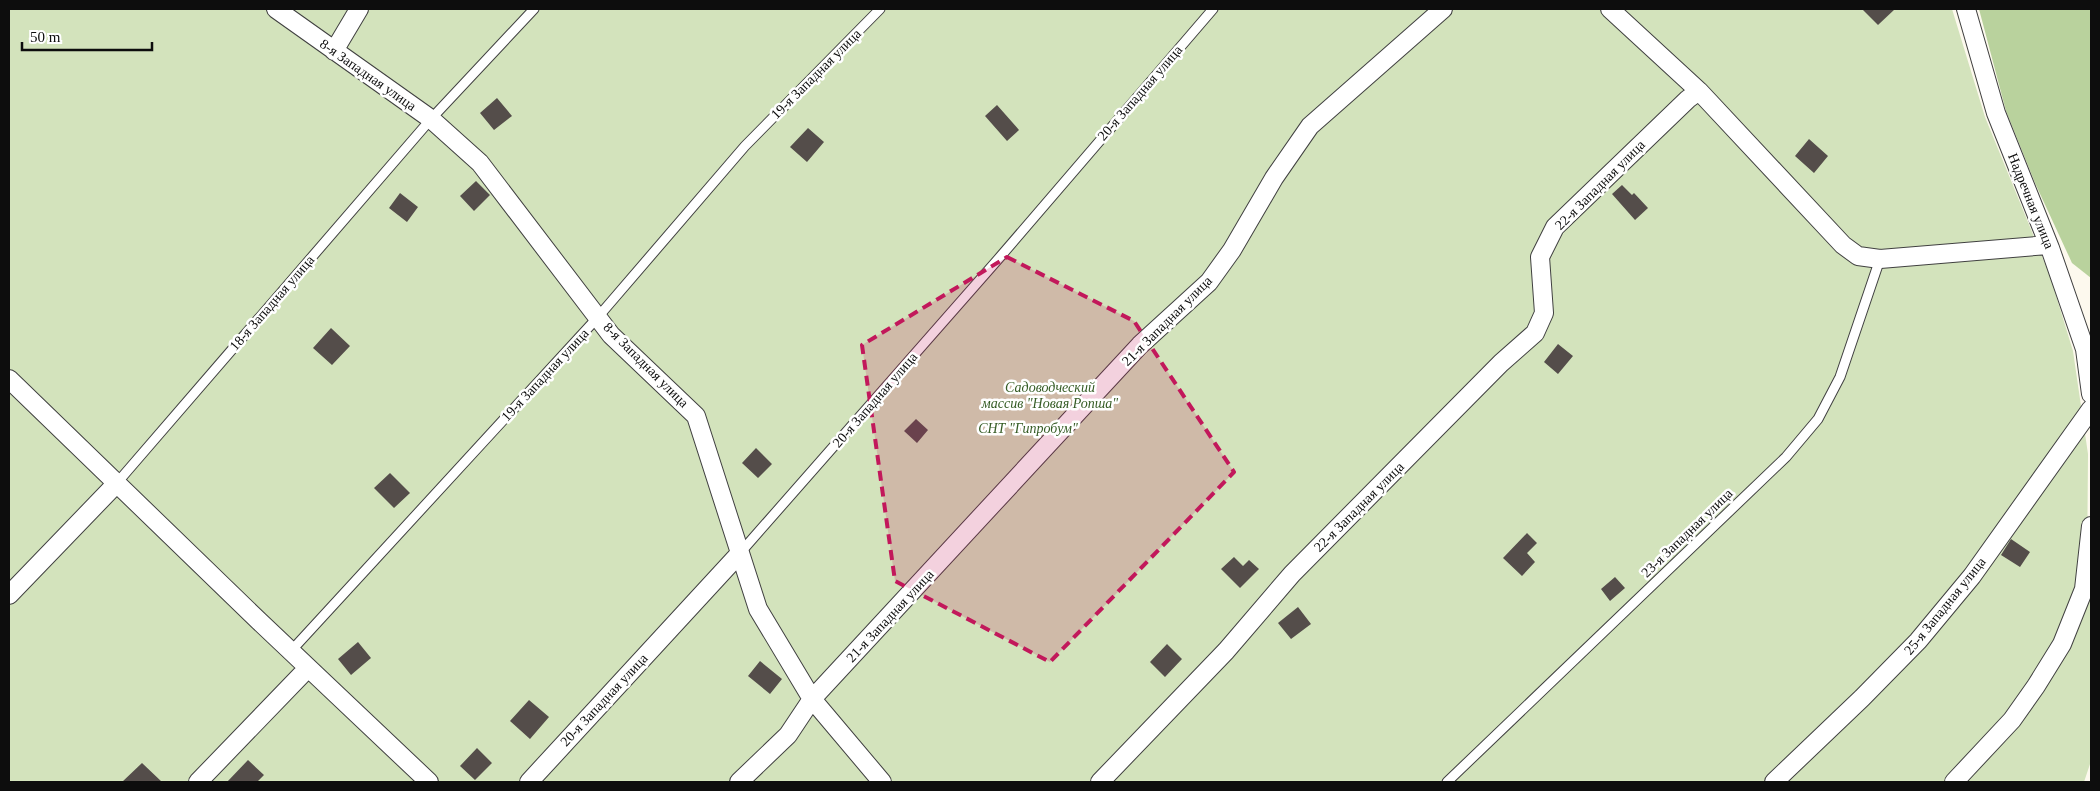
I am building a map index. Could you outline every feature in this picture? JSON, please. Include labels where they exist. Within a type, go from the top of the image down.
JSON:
[{"type":"street","name":"8-я Западная улица","points":[[276,9],[431,119],[480,163],[611,335],[696,416],[758,609],[812,699],[882,782]]},
{"type":"street","points":[[334,51],[359,9]]},
{"type":"street","name":"21-я Западная улица","points":[[739,782],[788,735],[812,699],[1140,345],[1209,282],[1232,250],[1274,178],[1310,126],[1443,9]]},
{"type":"street","points":[[1610,9],[1699,91],[1843,245],[1858,256],[1880,259],[2048,244]]},
{"type":"street","name":"Надречная улица","points":[[1966,9],[1996,113],[2048,244],[2084,349],[2091,394]]},
{"type":"street","name":"22-я Западная улица","points":[[1100,782],[1226,650],[1292,574],[1449,418],[1501,363],[1535,333],[1544,313],[1540,257],[1555,227],[1688,99],[1699,91]]},
{"type":"street","points":[[9,379],[116,484],[428,782]]},
{"type":"street","name":"25-я Западная улица","points":[[1774,782],[1862,698],[1918,641],[1972,576],[2091,409]]},
{"type":"street","name":"18-я Западная улица","points":[[9,595],[116,484]]},
{"type":"street","points":[[1954,782],[2012,720],[2062,644],[2088,590],[2091,526]]},
{"type":"street","name":"20-я Западная улица","points":[[529,782],[740,553]]},
{"type":"street","points":[[198,782],[308,668]]},
{"type":"lane","name":"18-я Западная улица","points":[[116,484],[431,119],[534,9]]},
{"type":"lane","name":"19-я Западная улица","points":[[291,652],[598,317],[744,146],[880,9]]},
{"type":"lane","name":"20-я Западная улица","points":[[740,553],[1000,257],[1213,9]]},
{"type":"lane","name":"23-я Западная улица","points":[[1447,782],[1786,457],[1818,419],[1840,377],[1880,259]]},
{"type":"highlighted area","points":[[1007,257],[1134,321],[1234,472],[1050,662],[895,581],[862,345]]},
{"type":"green space","name":"Садоводческий массив \"Новая Ропша\"","points":[[9,9],[1952,9],[1985,117],[2050,276],[2073,351],[2088,454],[2087,574],[2091,579],[2091,761],[2084,782],[9,782]]},
{"type":"green space","points":[[1979,9],[2091,9],[2091,278],[2072,263],[2035,183],[2006,111]]},
{"type":"building","points":[[1862,9],[1895,9],[1878,25]]},
{"type":"building","points":[[497,98],[512,116],[494,130],[480,113]]},
{"type":"building","points":[[997,105],[1019,130],[1007,141],[985,116]]},
{"type":"building","points":[[808,128],[824,142],[807,162],[790,147]]},
{"type":"building","points":[[1809,139],[1828,156],[1814,173],[1795,156]]},
{"type":"building","points":[[476,181],[490,195],[474,211],[460,196]]},
{"type":"building","points":[[1622,185],[1632,195],[1634,193],[1648,208],[1635,220],[1612,194]]},
{"type":"building","points":[[400,193],[418,207],[407,222],[389,208]]},
{"type":"building","points":[[331,328],[350,346],[332,365],[313,348]]},
{"type":"building","points":[[1558,344],[1573,356],[1558,374],[1544,362]]},
{"type":"building","points":[[916,419],[928,430],[917,443],[904,431]]},
{"type":"building","points":[[756,448],[772,464],[758,478],[742,463]]},
{"type":"building","points":[[390,473],[410,493],[394,508],[374,488]]},
{"type":"building","points":[[1527,533],[1537,543],[1527,553],[1535,562],[1522,576],[1503,558]]},
{"type":"building","points":[[2011,539],[2030,552],[2020,567],[2001,555]]},
{"type":"building","points":[[1234,557],[1243,566],[1249,560],[1259,569],[1240,588],[1221,569]]},
{"type":"building","points":[[1615,577],[1625,588],[1610,601],[1601,589]]},
{"type":"building","points":[[1298,607],[1311,624],[1291,639],[1278,623]]},
{"type":"building","points":[[358,642],[371,658],[351,675],[338,659]]},
{"type":"building","points":[[1167,644],[1182,659],[1165,677],[1150,662]]},
{"type":"building","points":[[760,661],[782,679],[770,694],[748,676]]},
{"type":"building","points":[[529,700],[549,717],[530,739],[510,721]]},
{"type":"building","points":[[477,748],[492,763],[475,780],[460,766]]},
{"type":"building","points":[[248,760],[264,775],[257,782],[227,782]]},
{"type":"building","points":[[142,763],[162,782],[122,782]]},
{"type":"park label","name":"СНТ \"Гипробум\"","points":[[1028,428]]}]
